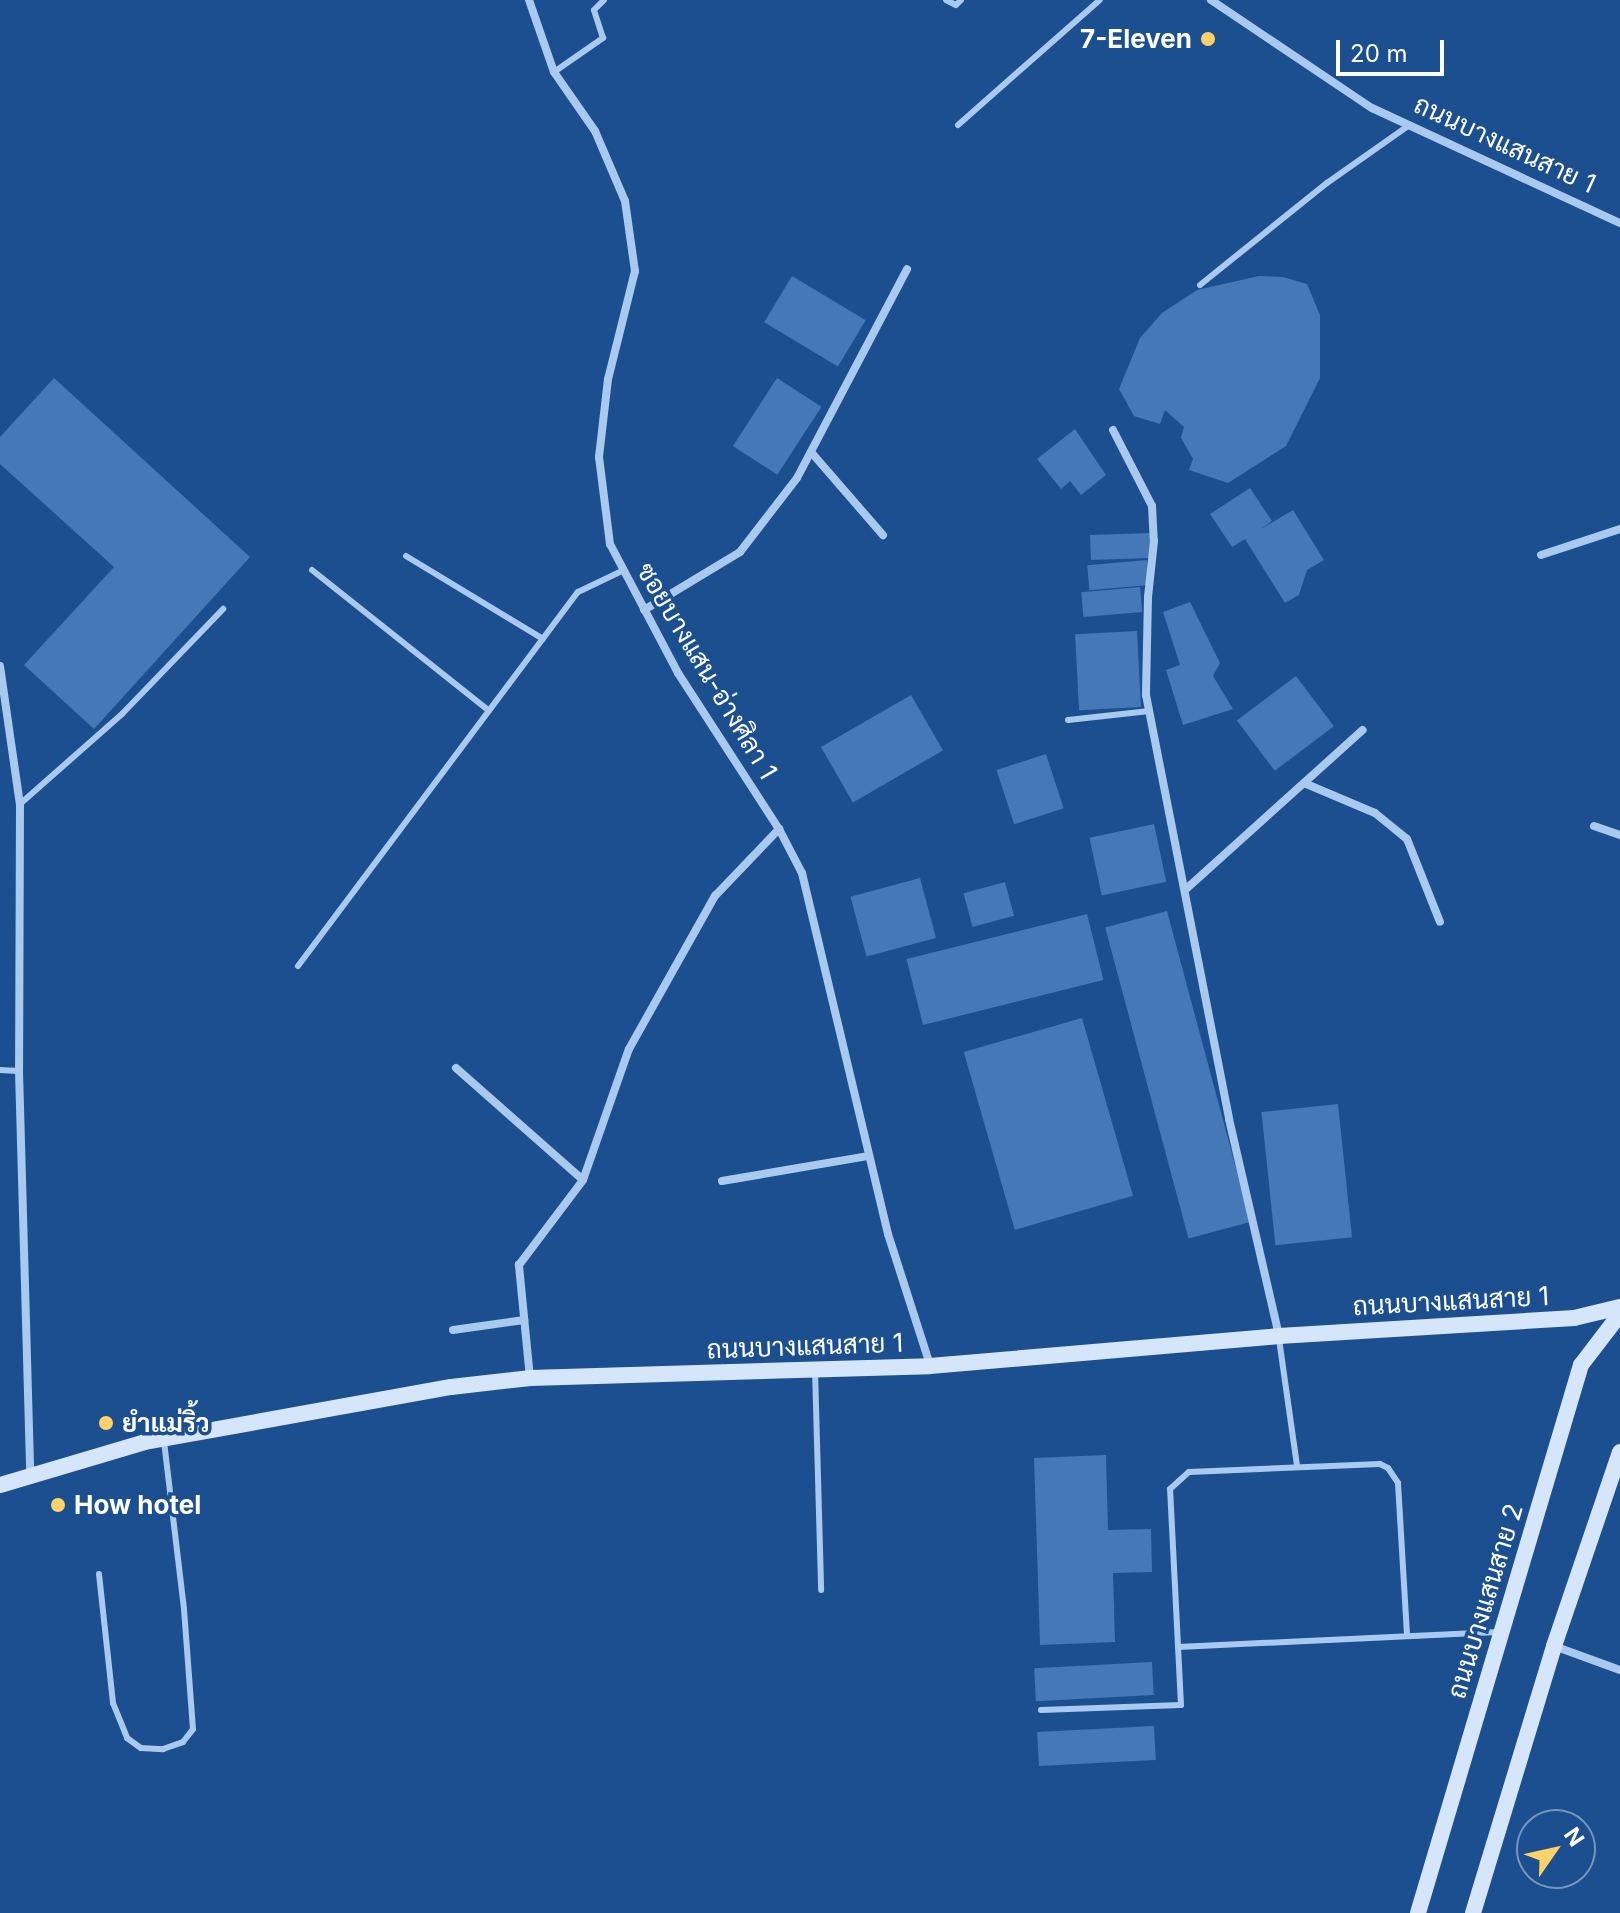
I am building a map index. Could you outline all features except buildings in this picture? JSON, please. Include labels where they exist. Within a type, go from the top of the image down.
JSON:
[{"type":"street","name":"ซอยบางแสน-อ่างศิลา 1","points":[[529,0],[554,72],[595,131],[625,201],[635,271],[608,379],[599,457],[610,544],[678,673],[779,829],[802,873],[888,1234],[930,1366]]},
{"type":"street","name":"ถนนบางแสนสาย 1","points":[[1211,0],[1372,108],[1620,223]]},
{"type":"street","points":[[644,610],[740,552],[797,478],[907,269]]},
{"type":"street","points":[[1113,430],[1152,506],[1154,541],[1148,597],[1146,695],[1229,1119],[1279,1336]]},
{"type":"street","points":[[811,452],[883,535]]},
{"type":"street","points":[[1541,555],[1620,529]]},
{"type":"street","points":[[0,666],[20,804],[19,1071],[30,1478]]},
{"type":"street","points":[[1185,890],[1363,730]]},
{"type":"street","points":[[1304,783],[1375,813],[1407,839],[1440,922]]},
{"type":"street","points":[[1594,826],[1620,835]]},
{"type":"street","points":[[530,1378],[519,1265],[583,1180],[629,1049],[715,896],[779,829]]},
{"type":"street","points":[[456,1068],[583,1180]]},
{"type":"street","points":[[722,1181],[869,1156]]},
{"type":"street","name":"ถนนบางแสนสาย 1","points":[[0,1485],[163,1439],[451,1387],[530,1378],[930,1366],[1279,1336],[1574,1318],[1620,1307]]},
{"type":"street","name":"ถนนบางแสนสาย 2","points":[[1418,1913],[1581,1365],[1620,1314]]},
{"type":"street","points":[[453,1330],[524,1320]]},
{"type":"street","points":[[1473,1913],[1554,1646],[1620,1452]]},
{"type":"street","points":[[1554,1646],[1620,1670]]},
{"type":"lane","points":[[554,72],[603,38],[594,10],[604,0]]},
{"type":"lane","points":[[946,0],[956,5],[961,0]]},
{"type":"lane","points":[[958,125],[1100,0]]},
{"type":"lane","points":[[1200,285],[1327,183],[1408,126]]},
{"type":"lane","points":[[406,556],[543,639]]},
{"type":"lane","points":[[312,570],[489,711]]},
{"type":"lane","points":[[298,966],[578,592],[624,570]]},
{"type":"lane","points":[[20,804],[122,714],[223,609]]},
{"type":"lane","points":[[1068,720],[1150,711]]},
{"type":"lane","points":[[0,1070],[19,1071]]},
{"type":"lane","points":[[1279,1336],[1297,1466]]},
{"type":"lane","points":[[815,1370],[821,1590]]},
{"type":"lane","points":[[99,1574],[113,1703],[127,1738],[141,1748],[163,1749],[183,1742],[193,1729],[184,1609],[163,1439]]},
{"type":"lane","points":[[1041,1710],[1181,1705],[1170,1489],[1189,1472],[1380,1464],[1398,1483],[1407,1636]]},
{"type":"lane","points":[[1178,1647],[1501,1631]]},
{"type":"pier","points":[[1587,0],[1620,0],[1620,35],[1579,16]]},
{"type":"place","name":"7-Eleven","points":[[1208,39]]},
{"type":"place","name":"ยำแม่ริ้ว","points":[[106,1423]]},
{"type":"place","name":"How hotel","points":[[58,1505]]}]
